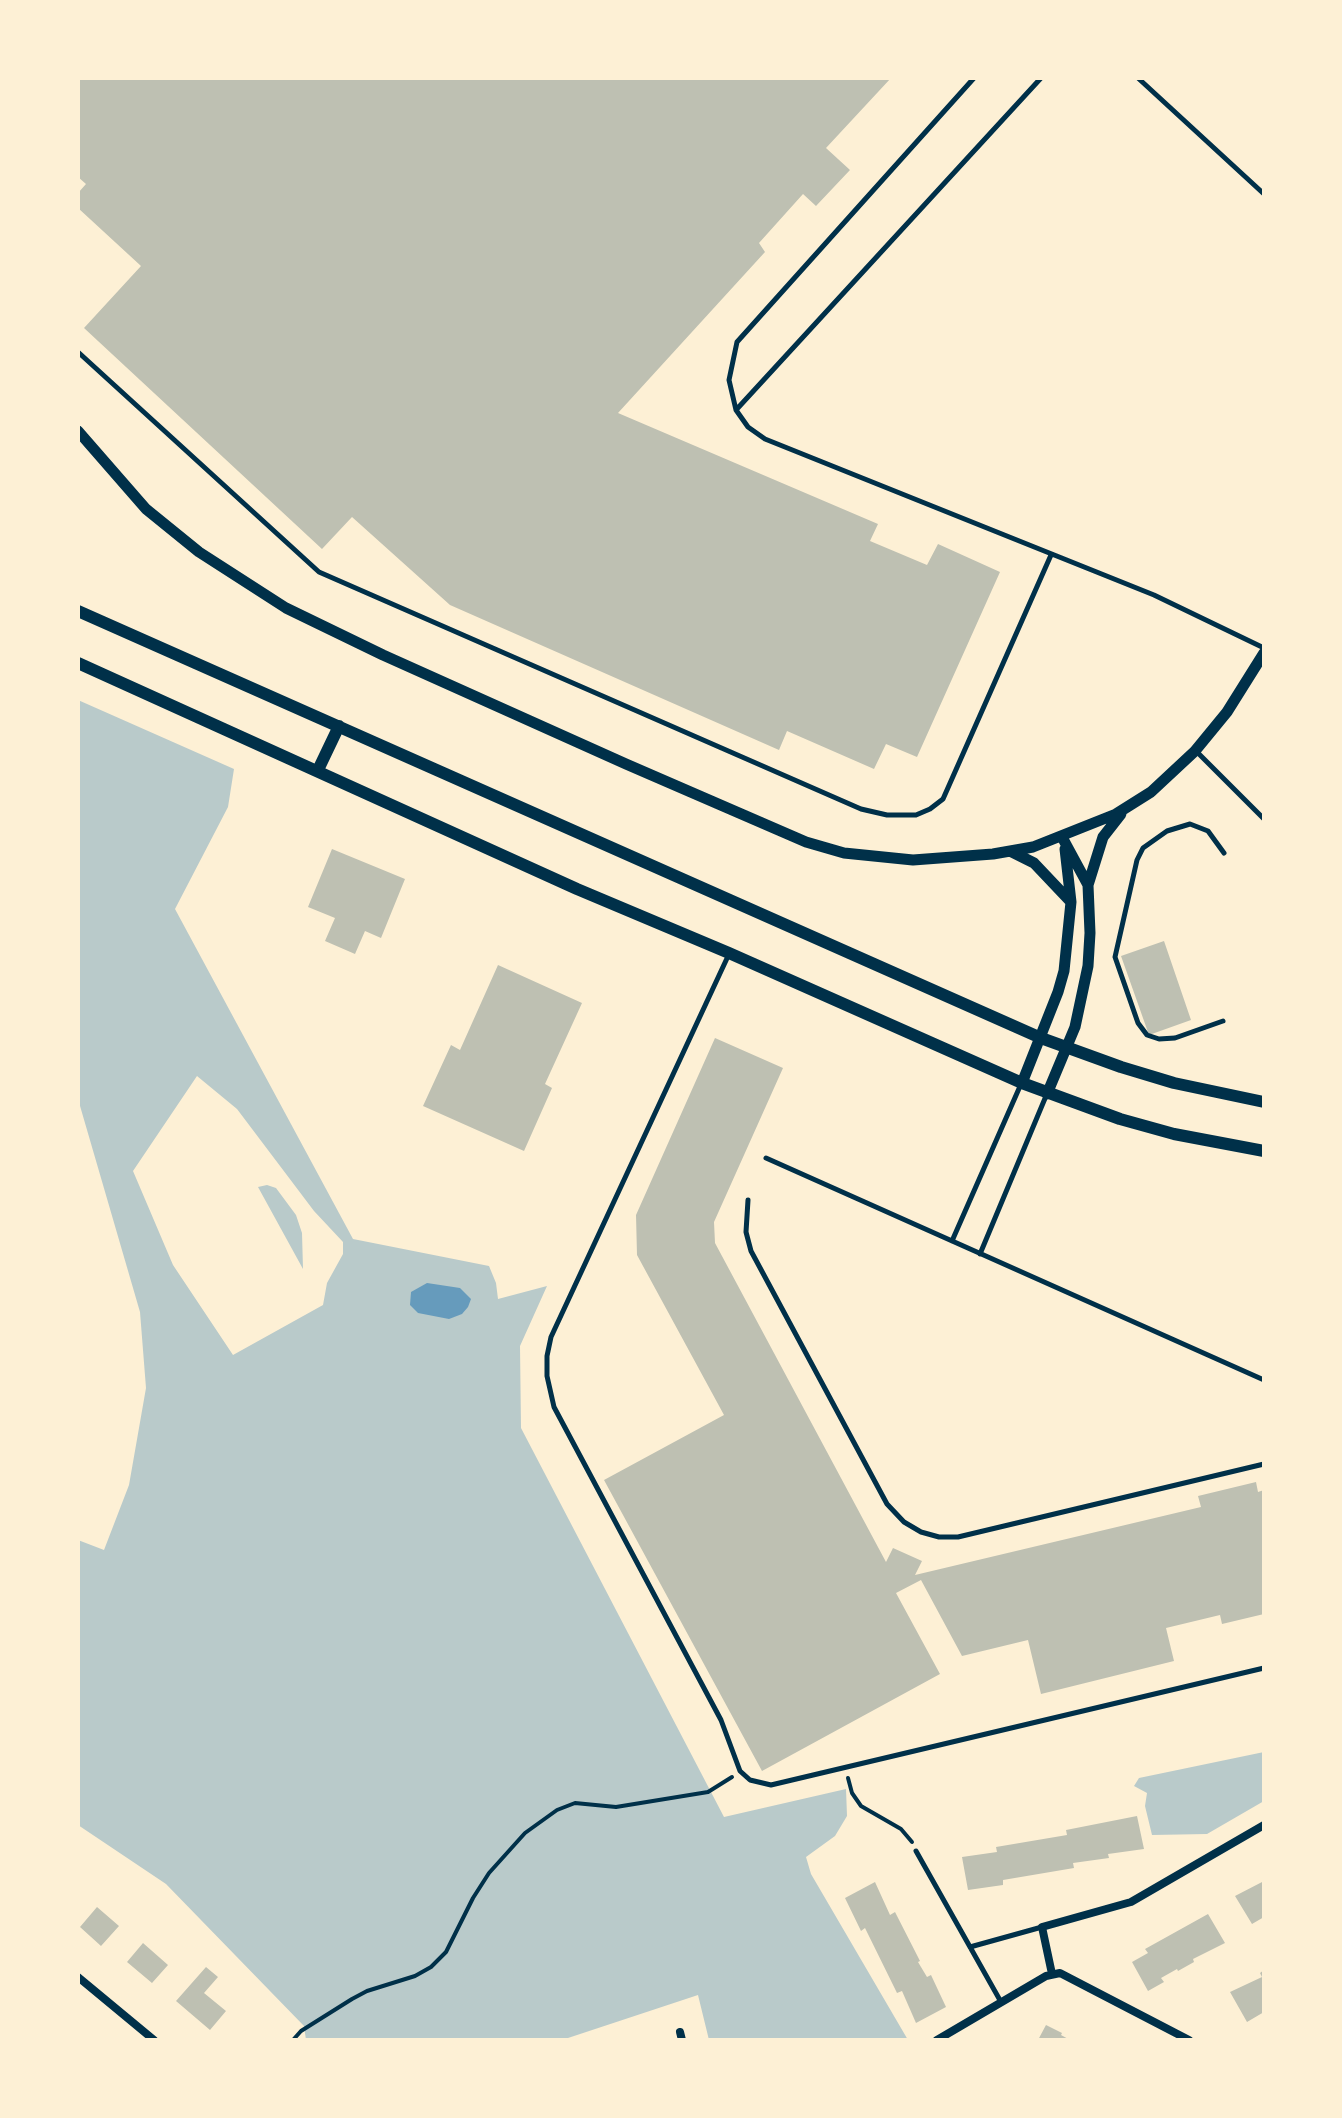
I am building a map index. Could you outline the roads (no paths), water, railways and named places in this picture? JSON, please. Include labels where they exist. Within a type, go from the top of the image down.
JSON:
[{"type":"main road","points":[[78,611],[1041,1038],[1174,1083],[1264,1102]]},
{"type":"main road","points":[[78,663],[577,889],[1047,1094],[1174,1134],[1264,1151]]},
{"type":"main road","points":[[318,770],[339,726]]},
{"type":"street","points":[[78,431],[146,509],[199,552],[286,608],[383,655],[806,842],[859,855],[913,860],[1010,851],[1062,837],[1130,805],[1151,792],[1195,751],[1227,712],[1264,651]]},
{"type":"street","points":[[1047,1094],[1075,1027],[1088,966],[1088,885],[1103,837],[1130,805]]},
{"type":"street","points":[[1062,837],[1088,885]]},
{"type":"street","points":[[1022,1083],[1064,971],[1071,902],[1062,837]]},
{"type":"street","points":[[1010,851],[1034,863],[1071,902]]},
{"type":"street","points":[[1052,1974],[1042,1927],[1131,1902],[1264,1825]]},
{"type":"street","points":[[937,2040],[1052,1974],[1064,1974],[1189,2040]]},
{"type":"street","points":[[78,1977],[154,2040]]},
{"type":"lane","points":[[974,78],[737,342],[729,380],[736,410],[748,427],[765,439],[1154,595],[1264,651]]},
{"type":"lane","points":[[736,410],[1041,78]]},
{"type":"lane","points":[[1138,78],[1264,194]]},
{"type":"lane","points":[[78,352],[319,572],[861,809],[887,815],[916,815],[943,799],[1051,555]]},
{"type":"lane","points":[[1195,751],[1264,816]]},
{"type":"lane","points":[[1223,1021],[1175,1038],[1159,1039],[1147,1035],[1138,1023],[1115,957],[1137,860],[1151,840],[1190,824],[1208,831],[1224,853]]},
{"type":"lane","points":[[729,953],[551,1337],[547,1376],[554,1407],[721,1720],[740,1771],[750,1780],[771,1785],[1264,1668]]},
{"type":"lane","points":[[952,1241],[1022,1083]]},
{"type":"lane","points":[[980,1254],[1047,1094]]},
{"type":"lane","points":[[766,1158],[1264,1380]]},
{"type":"lane","points":[[748,1200],[746,1232],[751,1251],[887,1504],[904,1522],[921,1532],[939,1537],[958,1537],[1264,1464]]},
{"type":"lane","points":[[916,1851],[1001,2003]]},
{"type":"lane","points":[[970,1947],[1042,1927]]},
{"type":"water","points":[[427,1283],[460,1288],[471,1299],[468,1307],[462,1314],[449,1319],[418,1313],[410,1305],[411,1292]]}]
